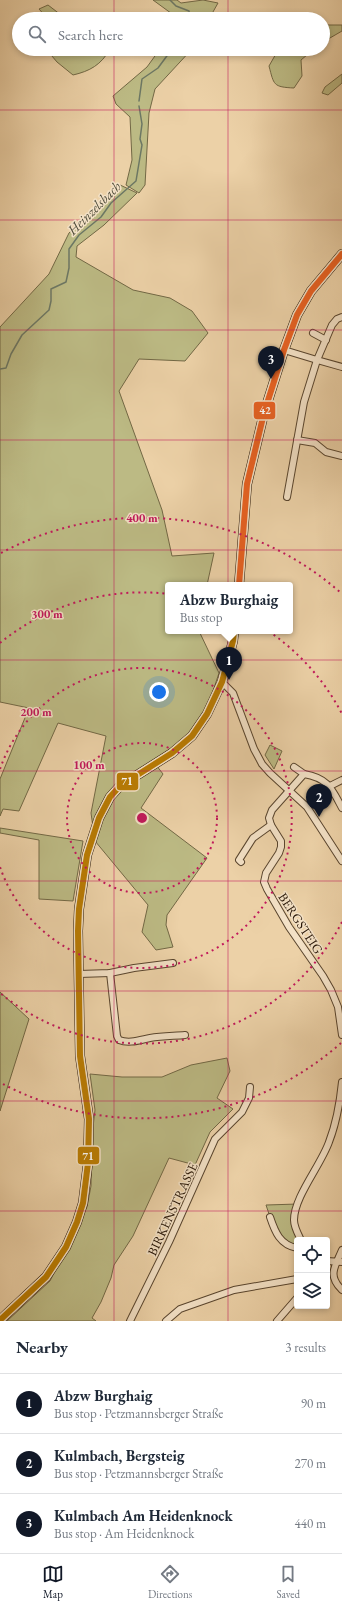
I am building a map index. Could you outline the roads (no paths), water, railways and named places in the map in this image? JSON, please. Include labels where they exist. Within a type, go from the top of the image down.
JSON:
[{"type":"street","points":[[239,582],[245,503],[251,468],[264,413],[293,324],[311,291],[342,254]]},
{"type":"street","points":[[287,497],[304,402],[317,360],[334,322],[342,317]]},
{"type":"street","points":[[313,333],[326,340]]},
{"type":"street","points":[[284,350],[342,366]]},
{"type":"street","points":[[297,440],[315,443],[326,452],[342,456]]},
{"type":"street","points":[[0,1320],[46,1277],[66,1247],[77,1222],[83,1203],[88,1163],[89,1119],[82,1079],[80,1056],[78,931],[79,909],[87,855],[98,818],[110,797],[120,786],[172,754],[192,736],[207,714],[222,682],[234,634]]},
{"type":"street","points":[[222,682],[233,693],[254,749],[262,764],[307,807],[342,861]]},
{"type":"street","points":[[294,767],[304,774],[314,777],[330,786],[342,808]]},
{"type":"street","points":[[241,862],[239,860],[253,838],[272,825],[269,818],[272,810],[304,774]]},
{"type":"street","points":[[330,786],[342,780]]},
{"type":"street","name":"BERGSTEIG","points":[[272,825],[281,841],[281,847],[265,877],[267,889],[331,990],[338,1007],[342,1035]]},
{"type":"street","points":[[78,974],[110,973],[173,963]]},
{"type":"street","points":[[110,973],[119,1040],[123,1042],[185,1035]]},
{"type":"street","points":[[300,1237],[296,1229],[294,1216],[304,1192],[329,1144],[342,1082]]},
{"type":"street","name":"BIRKENSTRASSE","points":[[242,1112],[249,1098],[250,1087]]},
{"type":"street","name":"BIRKENSTRASSE","points":[[130,1321],[169,1242],[216,1140],[242,1112],[251,1105]]},
{"type":"street","points":[[270,1218],[282,1242],[294,1248]]},
{"type":"street","points":[[342,1250],[339,1263],[330,1274],[335,1283],[342,1290]]},
{"type":"street","points":[[166,1321],[180,1309],[234,1290],[294,1280]]},
{"type":"street","points":[[277,1321],[294,1301]]},
{"type":"waterway","name":"Heinzelsbach","points":[[170,0],[176,6],[189,12]]},
{"type":"waterway","name":"Heinzelsbach","points":[[139,101],[142,79],[158,68],[167,56]]},
{"type":"waterway","name":"Heinzelsbach","points":[[0,369],[6,368],[11,354],[22,335],[49,310],[51,289],[66,282],[69,268],[69,249],[79,235],[101,217],[111,203],[136,181],[142,145],[140,139],[142,124],[139,106]]},
{"type":"place","name":"Kulmbach Am Heidenknock","points":[[271,379]]},
{"type":"place","name":"Abzw Burghaig","points":[[229,680]]},
{"type":"place","name":"Kulmbach, Bergsteig","points":[[319,817]]}]
